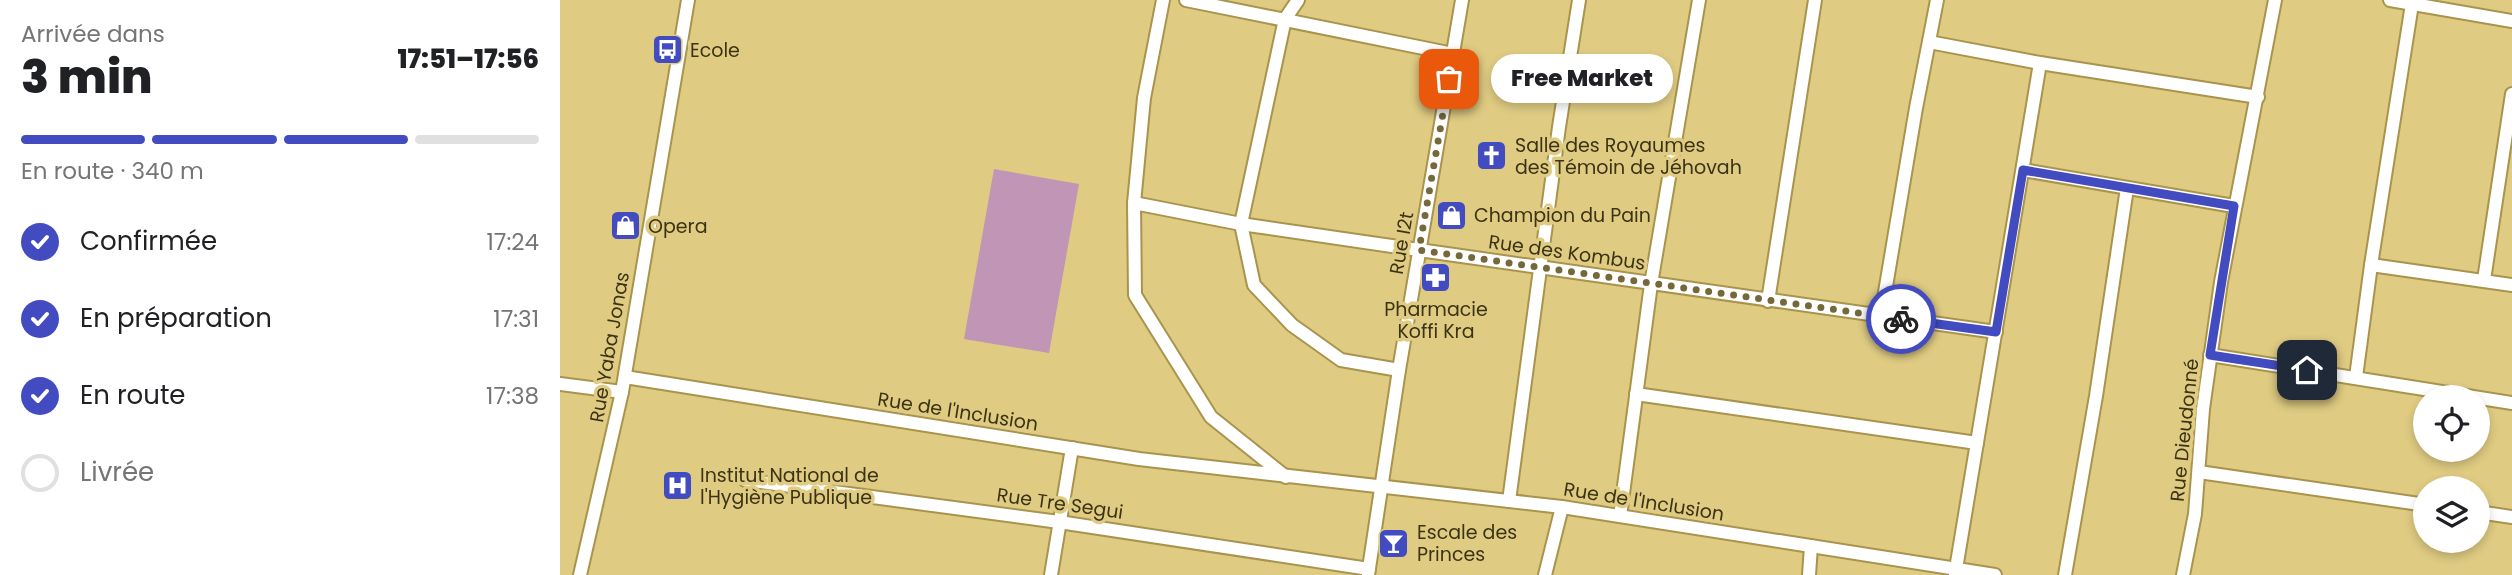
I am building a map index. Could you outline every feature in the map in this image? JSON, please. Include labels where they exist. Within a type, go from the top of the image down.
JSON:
[{"type":"street","name":"Rue Yaba Jonas","points":[[580,575],[625,377],[688,0]]},
{"type":"street","points":[[1163,0],[1144,98],[1133,203],[1135,295],[1211,417],[1286,477]]},
{"type":"street","points":[[1186,0],[1453,54]]},
{"type":"street","points":[[1298,0],[1285,19],[1241,224],[1254,285],[1292,325],[1341,360],[1399,370]]},
{"type":"street","name":"Rue I2t","points":[[1369,572],[1399,370],[1462,0]]},
{"type":"street","points":[[1509,501],[1579,0]]},
{"type":"street","points":[[1620,516],[1651,284],[1699,0]]},
{"type":"street","points":[[1768,301],[1815,0]]},
{"type":"street","points":[[1881,316],[1937,0]]},
{"type":"street","name":"Rue Dieudonné","points":[[2183,575],[2195,514],[2210,355],[2234,206],[2258,97],[2275,0]]},
{"type":"street","points":[[2390,0],[2512,21]]},
{"type":"street","points":[[2356,377],[2412,4]]},
{"type":"street","points":[[1929,42],[2040,63],[2258,97]]},
{"type":"street","points":[[1955,572],[2040,63]]},
{"type":"street","points":[[2484,280],[2512,94]]},
{"type":"street","points":[[2023,170],[2234,206]]},
{"type":"street","points":[[2065,575],[2096,396],[2127,188]]},
{"type":"street","name":"Rue des Kombus","points":[[1133,203],[1241,224],[1996,332]]},
{"type":"street","points":[[2371,265],[2512,285]]},
{"type":"street","points":[[2210,355],[2512,403]]},
{"type":"street","name":"Rue de l'Inclusion","points":[[625,377],[1072,448],[1286,477],[1382,485],[1562,507],[1811,546],[1955,572],[1995,575]]},
{"type":"street","points":[[560,384],[622,392]]},
{"type":"street","points":[[1636,394],[1977,443]]},
{"type":"street","points":[[1051,575],[1072,448]]},
{"type":"street","points":[[2199,472],[2413,503]]},
{"type":"street","name":"Rue Tre Segui","points":[[745,480],[1059,522],[1369,572]]},
{"type":"street","points":[[1545,575],[1562,507]]},
{"type":"street","points":[[2490,514],[2512,517]]},
{"type":"street","points":[[1809,575],[1811,546]]},
{"type":"shaded area","points":[[994,169],[1079,184],[1049,353],[964,339]]},
{"type":"way so far","points":[[1449,79],[1419,250],[1901,319]]},
{"type":"place","name":"Ecole","points":[[667,50]]},
{"type":"place","name":"Free Market","points":[[1449,79]]},
{"type":"place","name":"Salle des Royaumes des Témoin de Jéhovah","points":[[1492,156]]},
{"type":"place","name":"Champion du Pain","points":[[1451,215]]},
{"type":"place","name":"Opera","points":[[625,226]]},
{"type":"place","name":"Pharmacie Koffi Kra","points":[[1436,278]]},
{"type":"place","name":"Institut National de l'Hygiène Publique","points":[[677,486]]},
{"type":"place","name":"Escale des Princes","points":[[1394,543]]},
{"type":"route","points":[[1901,319],[1996,332],[2023,170],[2234,206],[2210,355],[2307,370]]}]
